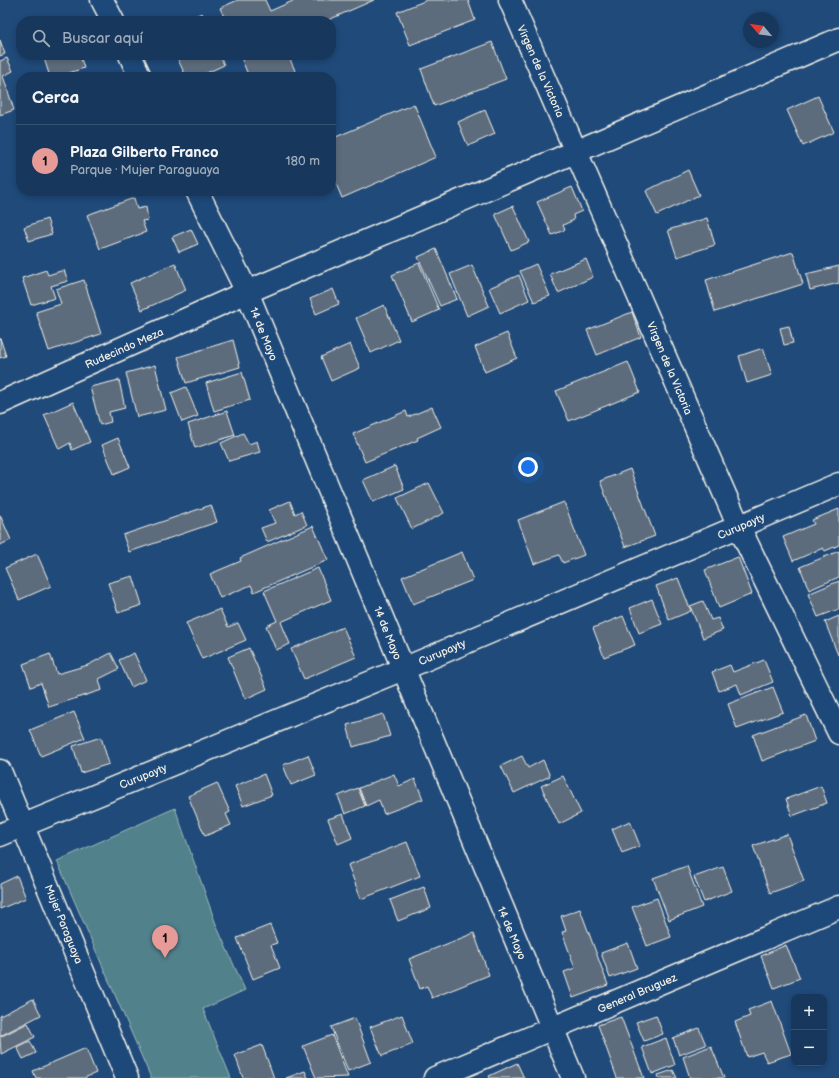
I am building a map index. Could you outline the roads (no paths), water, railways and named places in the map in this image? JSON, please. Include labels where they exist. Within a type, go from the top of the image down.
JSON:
[{"type":"street","points":[[102,0],[110,16]]},
{"type":"street","name":"Virgen de la Victoria","points":[[510,0],[739,527],[839,733]]},
{"type":"street","name":"Rudecindo Meza","points":[[0,403],[247,292],[839,39]]},
{"type":"street","points":[[132,60],[138,72]]},
{"type":"street","name":"14 de Mayo","points":[[199,196],[247,292],[402,669],[573,1078]]},
{"type":"street","name":"Curupayty","points":[[0,835],[402,669],[839,484]]},
{"type":"street","name":"Mujer Paraguaya","points":[[0,771],[127,1078]]},
{"type":"street","name":"General Bruguez","points":[[435,1078],[839,907]]},
{"type":"place","name":"Plaza Gilberto Franco","points":[[165,958]]}]
